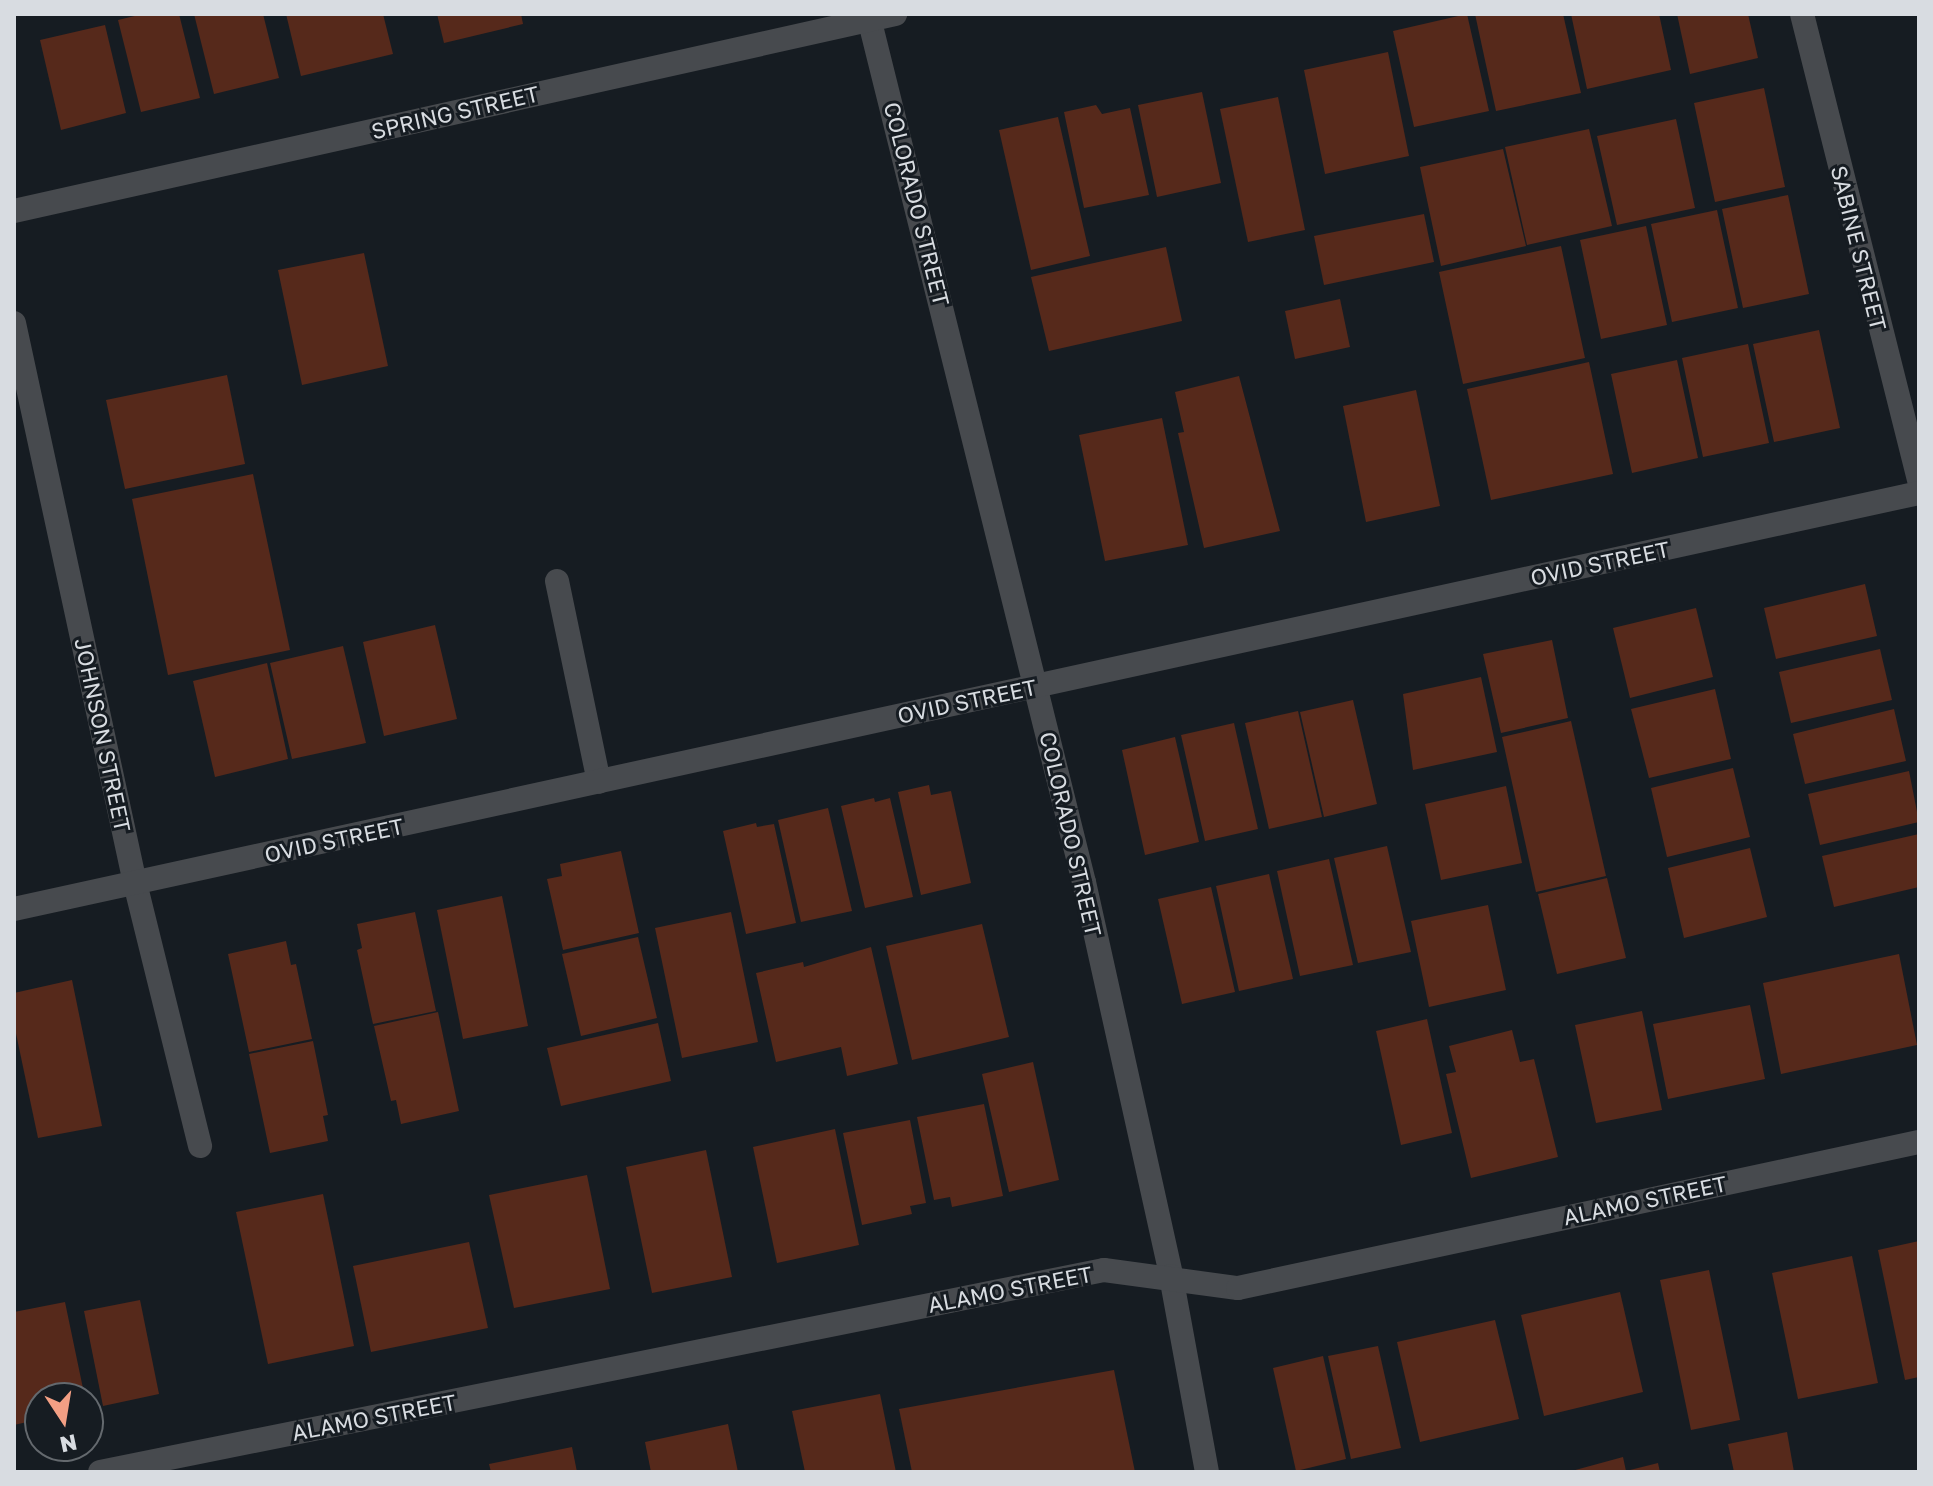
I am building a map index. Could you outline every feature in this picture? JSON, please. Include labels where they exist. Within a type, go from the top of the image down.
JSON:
[{"type":"street","name":"SPRING STREET","points":[[14,211],[869,17],[895,14]]},
{"type":"street","name":"SABINE STREET","points":[[1802,14],[1919,481]]},
{"type":"street","name":"COLORADO STREET","points":[[869,17],[1036,687],[1171,1276],[1207,1472]]},
{"type":"street","name":"JOHNSON STREET","points":[[14,323],[135,883],[200,1146]]},
{"type":"street","name":"OVID STREET","points":[[14,909],[1919,493]]},
{"type":"street","points":[[557,581],[599,782]]},
{"type":"street","name":"ALAMO STREET","points":[[100,1472],[1104,1270],[1171,1276],[1238,1288],[1919,1142]]},
{"type":"building","points":[[143,14],[179,14],[200,98],[141,112],[118,20]]},
{"type":"building","points":[[194,14],[263,14],[279,78],[214,94]]},
{"type":"building","points":[[286,14],[383,14],[393,54],[301,76]]},
{"type":"building","points":[[437,14],[521,14],[523,24],[444,43]]},
{"type":"building","points":[[1467,14],[1489,111],[1414,127],[1393,31]]},
{"type":"building","points":[[1475,14],[1563,14],[1581,93],[1496,111]]},
{"type":"building","points":[[1571,14],[1659,14],[1671,70],[1587,89]]},
{"type":"building","points":[[1677,14],[1748,14],[1758,58],[1690,74]]},
{"type":"building","points":[[105,25],[126,113],[61,130],[40,40]]},
{"type":"building","points":[[1388,52],[1409,156],[1325,174],[1304,70]]},
{"type":"building","points":[[1764,88],[1785,187],[1715,202],[1694,103]]},
{"type":"building","points":[[1202,92],[1221,183],[1157,197],[1138,105]]},
{"type":"building","points":[[1278,97],[1305,230],[1248,242],[1220,109]]},
{"type":"building","points":[[1096,105],[1102,114],[1130,108],[1149,195],[1084,208],[1064,112]]},
{"type":"building","points":[[1058,117],[1090,256],[1031,270],[999,130]]},
{"type":"building","points":[[1676,119],[1695,208],[1617,225],[1597,136]]},
{"type":"building","points":[[1589,129],[1612,226],[1527,245],[1505,147]]},
{"type":"building","points":[[1503,149],[1526,246],[1441,266],[1420,167]]},
{"type":"building","points":[[1788,195],[1809,294],[1743,308],[1722,209]]},
{"type":"building","points":[[1717,210],[1738,308],[1672,322],[1651,224]]},
{"type":"building","points":[[1424,214],[1434,262],[1324,285],[1314,236]]},
{"type":"building","points":[[1646,226],[1667,325],[1601,339],[1580,240]]},
{"type":"building","points":[[1561,246],[1585,358],[1463,384],[1439,272]]},
{"type":"building","points":[[1166,247],[1182,321],[1049,351],[1031,277]]},
{"type":"building","points":[[364,253],[388,366],[302,385],[278,270]]},
{"type":"building","points":[[1340,299],[1350,347],[1295,359],[1285,311]]},
{"type":"building","points":[[1819,330],[1840,428],[1774,442],[1753,344]]},
{"type":"building","points":[[1748,344],[1769,443],[1703,457],[1682,358]]},
{"type":"building","points":[[1677,360],[1698,458],[1632,473],[1611,374]]},
{"type":"building","points":[[1589,362],[1613,474],[1491,500],[1467,389]]},
{"type":"building","points":[[227,375],[245,464],[125,489],[106,400]]},
{"type":"building","points":[[1239,376],[1280,531],[1204,548],[1178,433],[1184,432],[1175,392]]},
{"type":"building","points":[[1416,390],[1440,506],[1366,522],[1343,406]]},
{"type":"building","points":[[1162,418],[1188,545],[1105,561],[1079,435]]},
{"type":"building","points":[[253,474],[290,650],[168,675],[132,499]]},
{"type":"building","points":[[1865,584],[1877,636],[1776,659],[1764,608]]},
{"type":"building","points":[[1696,608],[1713,677],[1630,698],[1613,628]]},
{"type":"building","points":[[435,625],[457,719],[384,736],[363,642]]},
{"type":"building","points":[[1552,640],[1568,718],[1501,733],[1483,654]]},
{"type":"building","points":[[343,646],[366,743],[292,759],[270,663]]},
{"type":"building","points":[[1880,649],[1892,700],[1791,723],[1779,672]]},
{"type":"building","points":[[267,663],[288,759],[215,777],[193,681]]},
{"type":"building","points":[[1481,677],[1497,752],[1413,770],[1403,694]]},
{"type":"building","points":[[1715,689],[1731,759],[1649,778],[1631,709]]},
{"type":"building","points":[[1353,700],[1377,804],[1324,817],[1300,712]]},
{"type":"building","points":[[1894,709],[1906,761],[1805,784],[1793,734]]},
{"type":"building","points":[[1298,711],[1322,817],[1269,829],[1245,723]]},
{"type":"building","points":[[1571,721],[1606,876],[1536,892],[1502,737]]},
{"type":"building","points":[[1234,723],[1258,829],[1205,841],[1181,735]]},
{"type":"building","points":[[1175,737],[1199,842],[1145,855],[1122,750]]},
{"type":"building","points":[[1733,768],[1750,837],[1667,857],[1651,788]]},
{"type":"building","points":[[1909,771],[1919,822],[1820,845],[1808,794]]},
{"type":"building","points":[[929,785],[931,795],[951,791],[971,883],[921,895],[898,792]]},
{"type":"building","points":[[1506,786],[1522,863],[1441,880],[1425,804]]},
{"type":"building","points":[[874,798],[875,802],[890,798],[913,897],[865,908],[841,806]]},
{"type":"building","points":[[828,808],[852,911],[801,922],[778,820]]},
{"type":"building","points":[[756,823],[757,827],[774,824],[796,923],[746,934],[723,831]]},
{"type":"building","points":[[1919,834],[1919,887],[1834,907],[1822,856]]},
{"type":"building","points":[[1387,846],[1411,952],[1358,963],[1334,858]]},
{"type":"building","points":[[1750,848],[1767,917],[1684,938],[1668,868]]},
{"type":"building","points":[[621,851],[639,933],[563,950],[547,879],[562,876],[560,864]]},
{"type":"building","points":[[1329,859],[1353,965],[1300,976],[1277,871]]},
{"type":"building","points":[[1269,874],[1293,979],[1239,991],[1216,886]]},
{"type":"building","points":[[1607,878],[1626,958],[1557,974],[1538,894]]},
{"type":"building","points":[[1211,887],[1235,992],[1182,1004],[1158,899]]},
{"type":"building","points":[[502,896],[528,1026],[463,1039],[437,910]]},
{"type":"building","points":[[1488,905],[1506,990],[1429,1007],[1411,921]]},
{"type":"building","points":[[415,912],[436,1011],[373,1024],[357,950],[362,948],[357,924]]},
{"type":"building","points":[[731,912],[758,1042],[682,1058],[655,928]]},
{"type":"building","points":[[982,924],[1009,1037],[912,1060],[886,946]]},
{"type":"building","points":[[638,937],[657,1018],[581,1036],[562,954]]},
{"type":"building","points":[[286,941],[291,965],[296,964],[312,1039],[249,1052],[228,954]]},
{"type":"building","points":[[871,947],[898,1064],[847,1076],[841,1047],[776,1062],[756,973],[803,962],[804,967]]},
{"type":"building","points":[[1899,954],[1917,1045],[1781,1074],[1763,983]]},
{"type":"building","points":[[72,980],[102,1126],[38,1138],[14,1024],[14,993]]},
{"type":"building","points":[[1750,1005],[1765,1079],[1668,1099],[1653,1024]]},
{"type":"building","points":[[1642,1011],[1662,1110],[1596,1123],[1575,1025]]},
{"type":"building","points":[[438,1012],[459,1111],[401,1124],[396,1100],[391,1101],[374,1026]]},
{"type":"building","points":[[1427,1019],[1452,1133],[1401,1145],[1376,1031]]},
{"type":"building","points":[[658,1023],[671,1081],[561,1106],[547,1048]]},
{"type":"building","points":[[1512,1030],[1520,1062],[1534,1059],[1558,1157],[1471,1178],[1446,1074],[1456,1072],[1449,1046]]},
{"type":"building","points":[[313,1041],[328,1115],[323,1116],[328,1141],[270,1153],[249,1054]]},
{"type":"building","points":[[1033,1062],[1059,1180],[1009,1192],[982,1074]]},
{"type":"building","points":[[984,1104],[1003,1196],[952,1207],[950,1197],[934,1200],[917,1117]]},
{"type":"building","points":[[910,1120],[926,1203],[910,1206],[912,1214],[862,1225],[843,1133]]},
{"type":"building","points":[[835,1129],[859,1245],[777,1263],[753,1147]]},
{"type":"building","points":[[706,1150],[732,1277],[652,1293],[626,1167]]},
{"type":"building","points":[[587,1175],[610,1289],[514,1308],[489,1195]]},
{"type":"building","points":[[323,1194],[354,1346],[268,1364],[236,1212]]},
{"type":"building","points":[[1919,1241],[1919,1377],[1905,1380],[1878,1250]]},
{"type":"building","points":[[469,1242],[488,1328],[371,1352],[353,1266]]},
{"type":"building","points":[[1852,1256],[1878,1383],[1798,1399],[1772,1273]]},
{"type":"building","points":[[1709,1270],[1740,1420],[1691,1430],[1660,1280]]},
{"type":"building","points":[[1620,1292],[1643,1392],[1544,1416],[1521,1315]]},
{"type":"building","points":[[140,1300],[159,1394],[104,1406],[104,1382],[98,1382],[84,1311]]},
{"type":"building","points":[[65,1302],[82,1382],[24,1382],[24,1423],[14,1425],[14,1312]]},
{"type":"building","points":[[1495,1320],[1519,1419],[1420,1442],[1397,1342]]},
{"type":"building","points":[[1378,1346],[1401,1448],[1351,1459],[1328,1356]]},
{"type":"building","points":[[1323,1356],[1346,1459],[1296,1471],[1273,1368]]},
{"type":"building","points":[[1114,1370],[1135,1472],[912,1472],[899,1409]]},
{"type":"building","points":[[880,1394],[896,1472],[805,1472],[792,1411]]},
{"type":"building","points":[[728,1424],[738,1472],[651,1472],[645,1442]]},
{"type":"building","points":[[1787,1432],[1794,1472],[1734,1472],[1728,1444]]},
{"type":"building","points":[[572,1447],[577,1472],[491,1472],[489,1464]]},
{"type":"building","points":[[1623,1457],[1626,1471],[1658,1463],[1660,1472],[1568,1472]]}]
